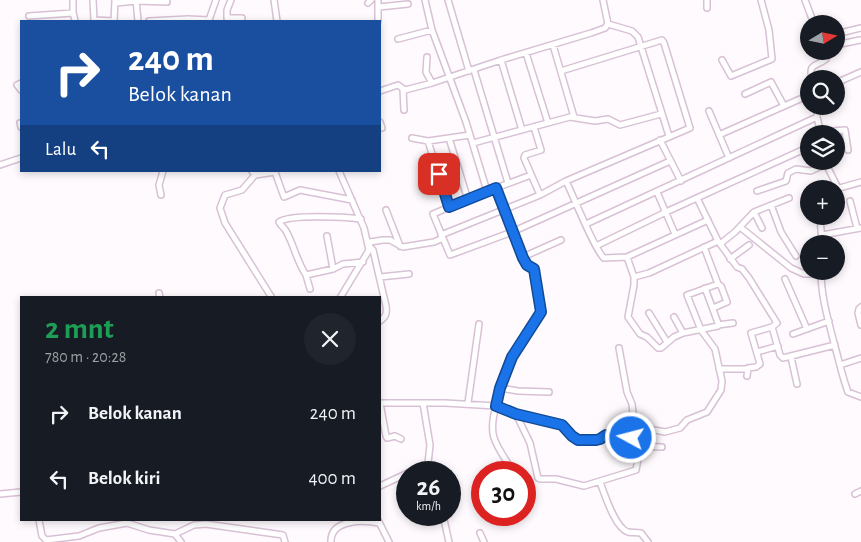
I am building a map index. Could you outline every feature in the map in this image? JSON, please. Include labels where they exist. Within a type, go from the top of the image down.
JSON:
[{"type":"street","points":[[73,0],[74,20]]},
{"type":"street","points":[[93,0],[94,20]]},
{"type":"street","points":[[136,0],[138,20]]},
{"type":"street","points":[[175,20],[209,20],[216,0]]},
{"type":"street","points":[[231,0],[226,10],[227,18],[242,18]]},
{"type":"street","points":[[378,0],[378,20]]},
{"type":"street","points":[[425,0],[432,30],[466,122],[487,191]]},
{"type":"street","points":[[448,0],[495,138],[508,183]]},
{"type":"street","points":[[603,0],[608,24]]},
{"type":"street","points":[[707,0],[707,8]]},
{"type":"street","points":[[722,60],[732,76],[772,59],[769,30],[761,0]]},
{"type":"street","points":[[805,0],[811,15]]},
{"type":"street","points":[[114,20],[115,1],[167,2]]},
{"type":"street","points":[[276,1],[277,20]]},
{"type":"street","points":[[379,7],[408,4]]},
{"type":"street","points":[[29,16],[73,12]]},
{"type":"street","points":[[403,89],[432,83],[553,45],[605,28],[608,24]]},
{"type":"street","points":[[608,24],[634,33],[638,37],[669,136]]},
{"type":"street","points":[[845,32],[861,28]]},
{"type":"street","points":[[398,39],[432,30]]},
{"type":"street","points":[[341,296],[362,262],[370,242],[383,240],[400,246],[434,242],[442,236],[566,181],[669,136],[688,130],[690,126],[664,43],[661,40],[561,71]]},
{"type":"street","points":[[845,43],[860,40]]},
{"type":"street","points":[[553,45],[574,117]]},
{"type":"street","points":[[526,53],[548,123]]},
{"type":"street","points":[[427,57],[426,72],[432,83]]},
{"type":"street","points":[[501,60],[522,130]]},
{"type":"street","points":[[810,70],[812,67],[824,60]]},
{"type":"street","points":[[845,79],[861,72]]},
{"type":"street","points":[[745,94],[771,82],[784,106]]},
{"type":"street","points":[[381,91],[398,85],[403,89],[404,110]]},
{"type":"street","points":[[719,134],[800,99]]},
{"type":"street","points":[[710,111],[729,158]]},
{"type":"street","points":[[473,144],[574,117],[595,121],[608,119],[620,125],[661,114]]},
{"type":"street","points":[[586,224],[817,117],[819,125]]},
{"type":"street","points":[[534,127],[541,149],[525,155],[524,158],[540,194]]},
{"type":"street","points":[[845,130],[848,150]]},
{"type":"street","points":[[412,138],[428,141],[470,135]]},
{"type":"street","points":[[449,138],[468,200]]},
{"type":"street","points":[[660,140],[681,180]]},
{"type":"street","points":[[428,141],[449,207]]},
{"type":"street","points":[[596,246],[800,151]]},
{"type":"street","points":[[0,165],[20,158]]},
{"type":"street","points":[[531,175],[433,214],[448,253],[451,255],[512,232],[670,160]]},
{"type":"street","points":[[757,191],[786,181],[788,173],[795,170],[813,170]]},
{"type":"street","points":[[161,195],[159,186],[163,172]]},
{"type":"street","points":[[271,296],[225,223],[220,208],[225,195],[242,190],[254,173],[275,172],[284,197],[300,190],[352,200]]},
{"type":"street","points":[[340,172],[361,220],[368,248]]},
{"type":"street","points":[[566,181],[601,257],[604,258],[627,257],[708,220]]},
{"type":"street","points":[[845,186],[861,182]]},
{"type":"street","points":[[496,188],[523,258],[527,265],[534,269],[541,312],[539,318],[514,353],[500,388],[493,417],[493,440],[506,461]]},
{"type":"street","points":[[657,192],[675,234]]},
{"type":"street","points":[[697,198],[719,243],[730,259],[749,278],[777,323],[750,334],[760,364],[747,369],[719,369]]},
{"type":"street","points":[[634,276],[649,273],[704,247],[719,243],[740,227],[754,212],[789,198]]},
{"type":"street","points":[[821,225],[822,235],[859,228],[850,201]]},
{"type":"street","points":[[771,205],[780,232],[796,256]]},
{"type":"street","points":[[386,210],[400,246]]},
{"type":"street","points":[[754,212],[762,228]]},
{"type":"street","points":[[310,289],[306,275],[279,221],[294,217],[341,217],[361,220]]},
{"type":"street","points":[[740,227],[791,268],[800,272]]},
{"type":"street","points":[[327,236],[333,269]]},
{"type":"street","points":[[523,258],[561,240]]},
{"type":"street","points":[[730,259],[749,245]]},
{"type":"street","points":[[704,247],[727,302],[712,308]]},
{"type":"street","points":[[368,248],[373,250],[387,313],[381,320]]},
{"type":"street","points":[[627,257],[634,276],[634,289],[628,317],[640,334],[647,337],[658,348],[662,348],[667,342],[683,333],[717,327],[718,324],[733,323]]},
{"type":"street","points":[[306,275],[333,269],[343,264],[362,262]]},
{"type":"street","points":[[380,277],[408,274]]},
{"type":"street","points":[[785,279],[806,329]]},
{"type":"street","points":[[821,280],[821,290],[828,321],[848,392],[861,396]]},
{"type":"street","points":[[632,426],[665,432],[680,428],[686,420],[707,412],[721,390],[722,381],[715,349],[701,330],[687,295],[718,284]]},
{"type":"street","points":[[705,288],[718,324]]},
{"type":"street","points":[[861,307],[858,309],[861,326]]},
{"type":"street","points":[[649,313],[667,342]]},
{"type":"street","points":[[674,317],[683,333]]},
{"type":"street","points":[[792,334],[828,321]]},
{"type":"street","points":[[468,404],[480,324]]},
{"type":"street","points":[[772,326],[782,358],[835,346]]},
{"type":"street","points":[[757,352],[778,346]]},
{"type":"street","points":[[619,348],[627,392],[632,404],[634,422],[630,428],[632,444],[662,447]]},
{"type":"street","points":[[791,357],[797,384]]},
{"type":"street","points":[[840,365],[861,358]]},
{"type":"street","points":[[747,369],[747,376]]},
{"type":"street","points":[[500,388],[518,391],[549,392]]},
{"type":"street","points":[[381,403],[496,406],[516,414],[562,425],[578,440],[596,440],[606,435],[630,435]]},
{"type":"street","points":[[423,403],[430,445],[428,461]]},
{"type":"street","points":[[381,408],[387,438],[395,436],[400,439]]},
{"type":"street","points":[[516,414],[530,443],[539,479],[556,479],[584,486],[600,482],[636,470],[640,446]]},
{"type":"street","points":[[381,486],[396,479]]},
{"type":"street","points":[[600,482],[620,526],[629,532],[641,533],[648,542]]},
{"type":"street","points":[[0,494],[20,492]]},
{"type":"street","points":[[39,521],[42,536],[46,540],[71,538],[99,528],[127,523],[179,538],[182,531],[206,524],[283,535],[285,542]]},
{"type":"street","points":[[331,542],[332,533],[338,526],[368,521],[379,521],[389,542]]},
{"type":"street","points":[[445,526],[449,542]]},
{"type":"street","points":[[480,533],[484,542]]},
{"type":"route","points":[[439,174],[449,207],[496,188],[523,258],[528,266],[534,268],[541,312],[539,318],[512,357],[500,388],[496,406],[543,422],[562,425],[578,440],[600,439],[606,435],[630,435],[631,438]]}]
